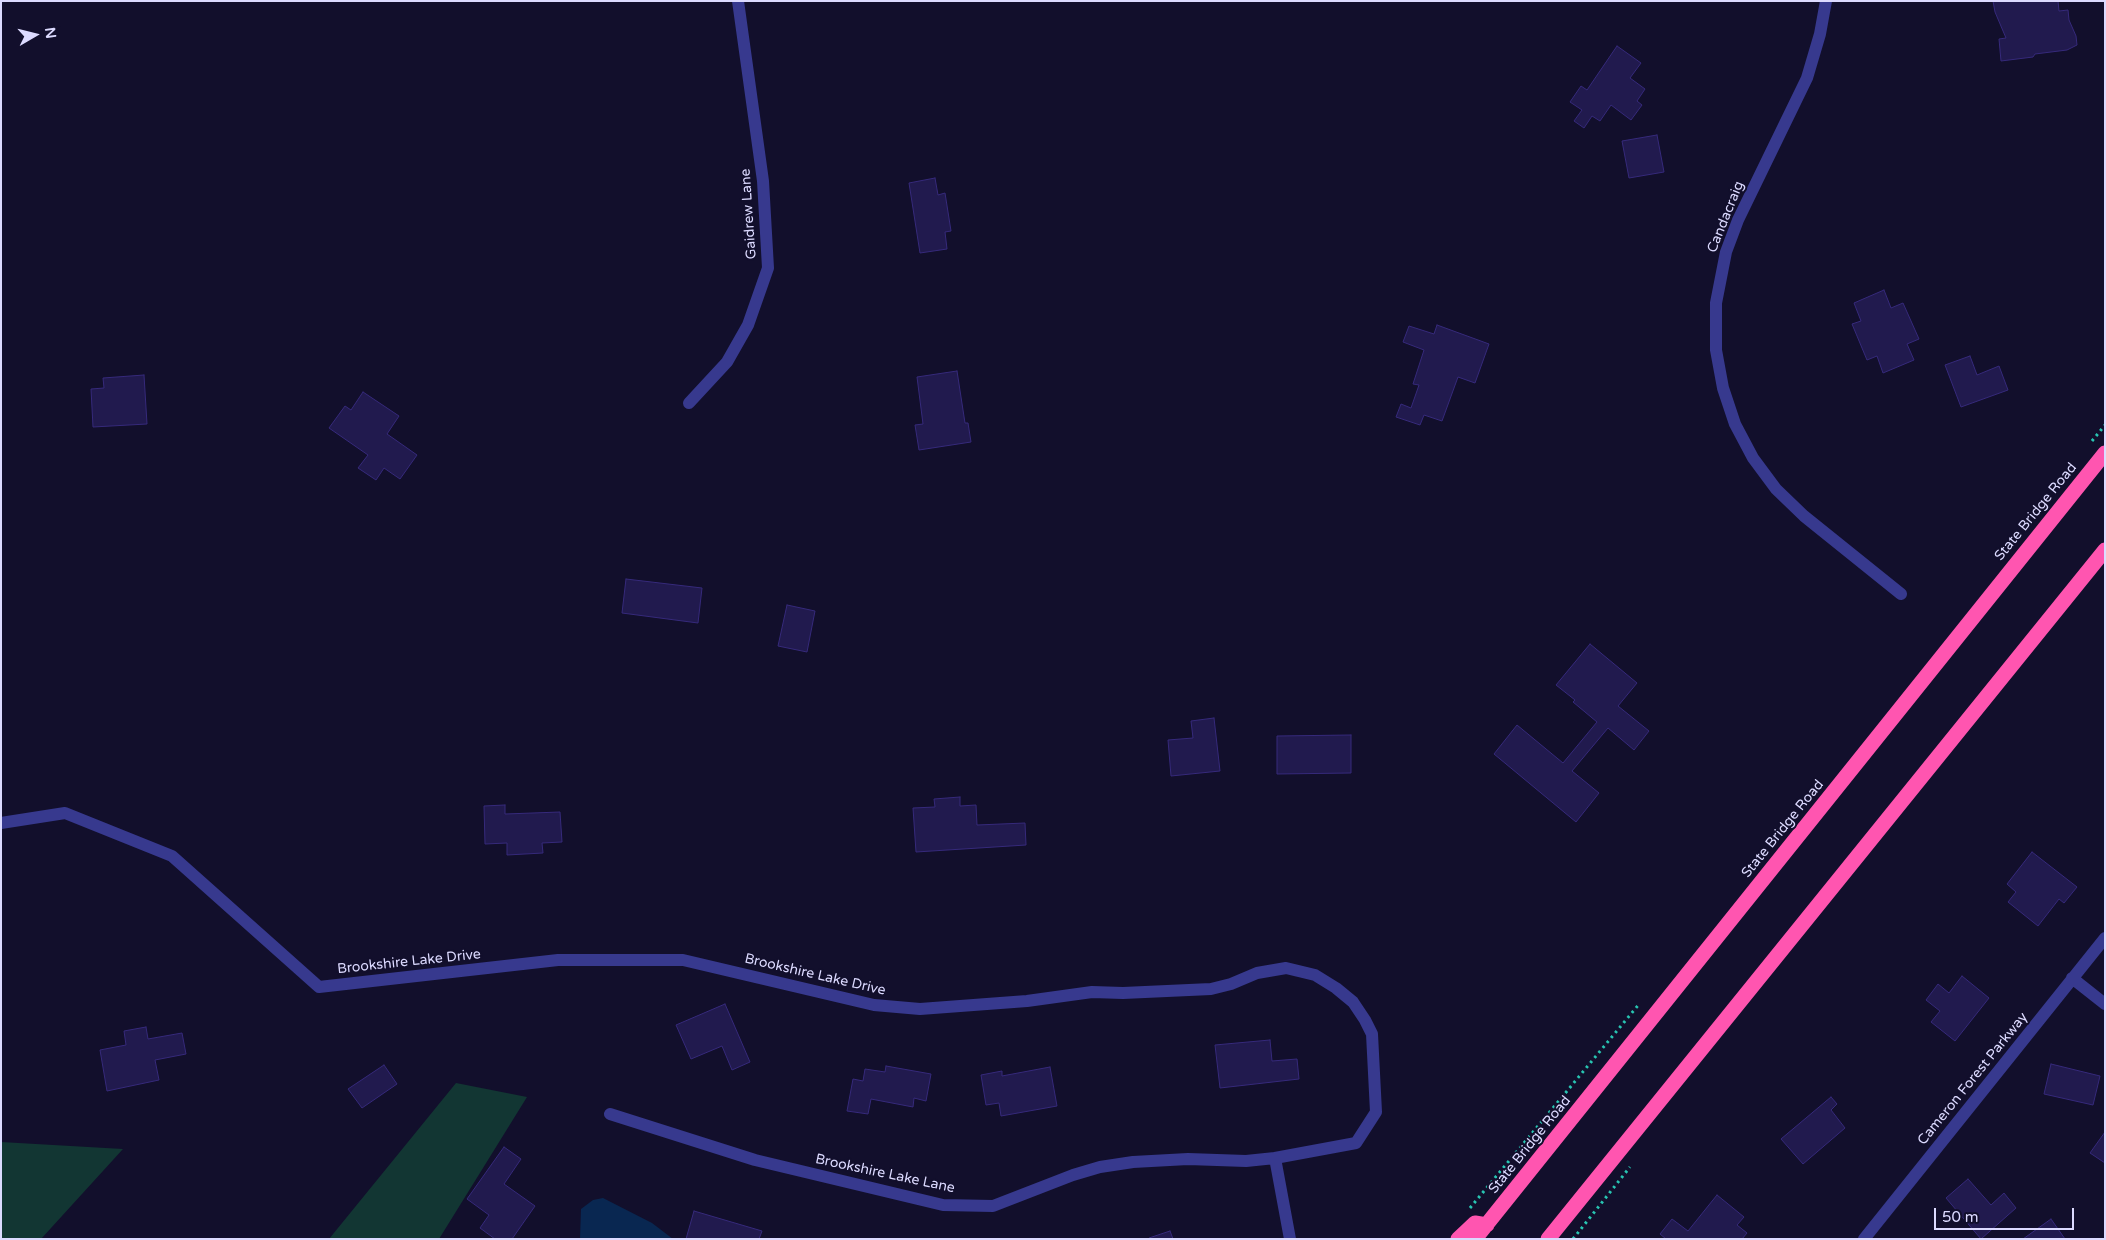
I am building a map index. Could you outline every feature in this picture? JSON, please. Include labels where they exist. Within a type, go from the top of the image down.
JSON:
[{"type":"highway","name":"State Bridge Road","points":[[1475,1239],[2105,453]]},
{"type":"highway","points":[[1548,1239],[2105,550]]},
{"type":"highway","points":[[1458,1239],[1475,1224],[1487,1225]]},
{"type":"street","name":"Gaidrew Lane","points":[[689,403],[727,362],[748,325],[768,268],[763,181],[738,1]]},
{"type":"street","name":"Candacraig","points":[[1826,1],[1820,34],[1807,78],[1738,220],[1726,252],[1716,303],[1716,350],[1723,388],[1735,424],[1753,458],[1776,489],[1804,516],[1901,594]]},
{"type":"street","name":"Brookshire Lake Drive","points":[[1,823],[65,813],[172,856],[320,987],[558,960],[683,960],[874,1006],[920,1009],[1027,1001],[1092,992],[1123,993],[1211,989],[1231,984],[1257,973],[1286,968],[1315,975],[1336,988],[1353,1002],[1372,1034],[1376,1112],[1356,1143],[1275,1158]]},
{"type":"street","name":"Cameron Forest Parkway","points":[[1864,1239],[2105,938]]},
{"type":"street","points":[[2072,978],[2105,1004]]},
{"type":"street","name":"Brookshire Lake Lane","points":[[610,1114],[755,1160],[943,1205],[992,1206],[1100,1167],[1133,1162],[1188,1160],[1246,1161],[1275,1158]]},
{"type":"street","points":[[1275,1158],[1290,1239]]},
{"type":"green space","points":[[456,1083],[527,1097],[439,1239],[329,1239]]},
{"type":"green space","points":[[1,1142],[123,1149],[41,1239],[1,1239]]},
{"type":"water","points":[[603,1198],[652,1223],[673,1239],[580,1239],[581,1209],[593,1200]]},
{"type":"building","points":[[1993,1],[2058,1],[2059,11],[2068,10],[2069,20],[2076,36],[2077,45],[2067,50],[2001,61],[1999,39],[2006,38],[1995,12]]},
{"type":"building","points":[[1617,46],[1641,63],[1630,78],[1645,89],[1637,101],[1642,105],[1631,120],[1611,105],[1600,121],[1592,116],[1584,128],[1574,121],[1582,110],[1570,102],[1581,86],[1587,90]]},
{"type":"building","points":[[1657,135],[1664,172],[1629,178],[1622,141]]},
{"type":"building","points":[[935,178],[938,195],[945,193],[951,231],[945,232],[947,249],[920,253],[909,183]]},
{"type":"building","points":[[1884,290],[1891,308],[1903,303],[1919,339],[1907,344],[1914,360],[1883,373],[1877,356],[1867,360],[1852,324],[1861,321],[1854,303]]},
{"type":"building","points":[[1437,325],[1489,344],[1475,383],[1458,377],[1442,421],[1424,415],[1420,425],[1396,417],[1401,404],[1411,408],[1419,385],[1413,384],[1424,350],[1403,342],[1409,326],[1434,334]]},
{"type":"building","points":[[1970,356],[1977,375],[1999,366],[2008,390],[1961,407],[1945,365]]},
{"type":"building","points":[[957,371],[965,423],[968,423],[971,442],[919,450],[915,425],[923,424],[917,377]]},
{"type":"building","points":[[144,375],[147,424],[93,427],[91,389],[104,388],[103,378]]},
{"type":"building","points":[[363,392],[399,416],[387,434],[417,455],[400,479],[384,468],[376,480],[358,468],[368,455],[329,428],[345,406],[351,410]]},
{"type":"building","points":[[626,579],[702,588],[698,623],[622,613]]},
{"type":"building","points":[[787,605],[815,611],[807,652],[778,646]]},
{"type":"building","points":[[1590,644],[1637,683],[1618,706],[1649,731],[1634,750],[1608,728],[1572,771],[1599,793],[1576,822],[1494,754],[1517,725],[1563,763],[1597,722],[1573,702],[1575,700],[1556,685]]},
{"type":"building","points":[[1214,718],[1220,771],[1171,776],[1168,740],[1193,738],[1191,721]]},
{"type":"building","points":[[1351,735],[1351,773],[1277,774],[1277,736]]},
{"type":"building","points":[[960,797],[960,806],[976,805],[977,825],[1025,823],[1026,845],[916,852],[913,808],[935,807],[934,799]]},
{"type":"building","points":[[505,805],[505,814],[560,812],[562,842],[542,843],[543,853],[507,855],[507,843],[485,844],[484,806]]},
{"type":"building","points":[[2032,852],[2077,887],[2064,903],[2059,899],[2038,926],[2008,902],[2016,892],[2007,884]]},
{"type":"building","points":[[1962,976],[1989,998],[1955,1041],[1931,1022],[1940,1011],[1926,1000],[1938,984],[1949,993]]},
{"type":"building","points":[[725,1004],[750,1062],[732,1070],[722,1046],[691,1059],[676,1025]]},
{"type":"building","points":[[146,1027],[148,1039],[182,1033],[186,1054],[155,1060],[159,1080],[107,1091],[100,1050],[126,1045],[124,1031]]},
{"type":"building","points":[[1270,1040],[1272,1061],[1297,1059],[1299,1079],[1220,1088],[1215,1045]]},
{"type":"building","points":[[2051,1064],[2100,1076],[2093,1105],[2044,1094]]},
{"type":"building","points":[[384,1065],[397,1084],[362,1108],[348,1089]]},
{"type":"building","points":[[886,1066],[931,1074],[926,1101],[914,1098],[913,1107],[871,1099],[868,1114],[847,1111],[853,1079],[863,1081],[865,1069],[885,1072]]},
{"type":"building","points":[[1050,1067],[1057,1106],[1001,1116],[999,1103],[986,1105],[981,1075],[1002,1071],[1002,1076]]},
{"type":"building","points":[[1831,1097],[1837,1104],[1831,1110],[1845,1128],[1803,1164],[1781,1139]]},
{"type":"building","points":[[2105,1132],[2105,1163],[2090,1153]]},
{"type":"building","points":[[504,1147],[521,1159],[504,1184],[535,1206],[512,1239],[495,1239],[480,1228],[489,1215],[467,1199]]},
{"type":"building","points":[[1968,1179],[1991,1205],[2004,1193],[2016,1208],[1981,1239],[1946,1198]]},
{"type":"building","points":[[1717,1195],[1744,1217],[1737,1225],[1747,1233],[1742,1239],[1666,1239],[1660,1234],[1672,1219],[1688,1231]]},
{"type":"building","points":[[694,1211],[762,1231],[759,1239],[686,1239]]},
{"type":"building","points":[[2051,1219],[2065,1239],[2023,1239]]},
{"type":"building","points":[[1170,1231],[1173,1239],[1149,1238]]}]
